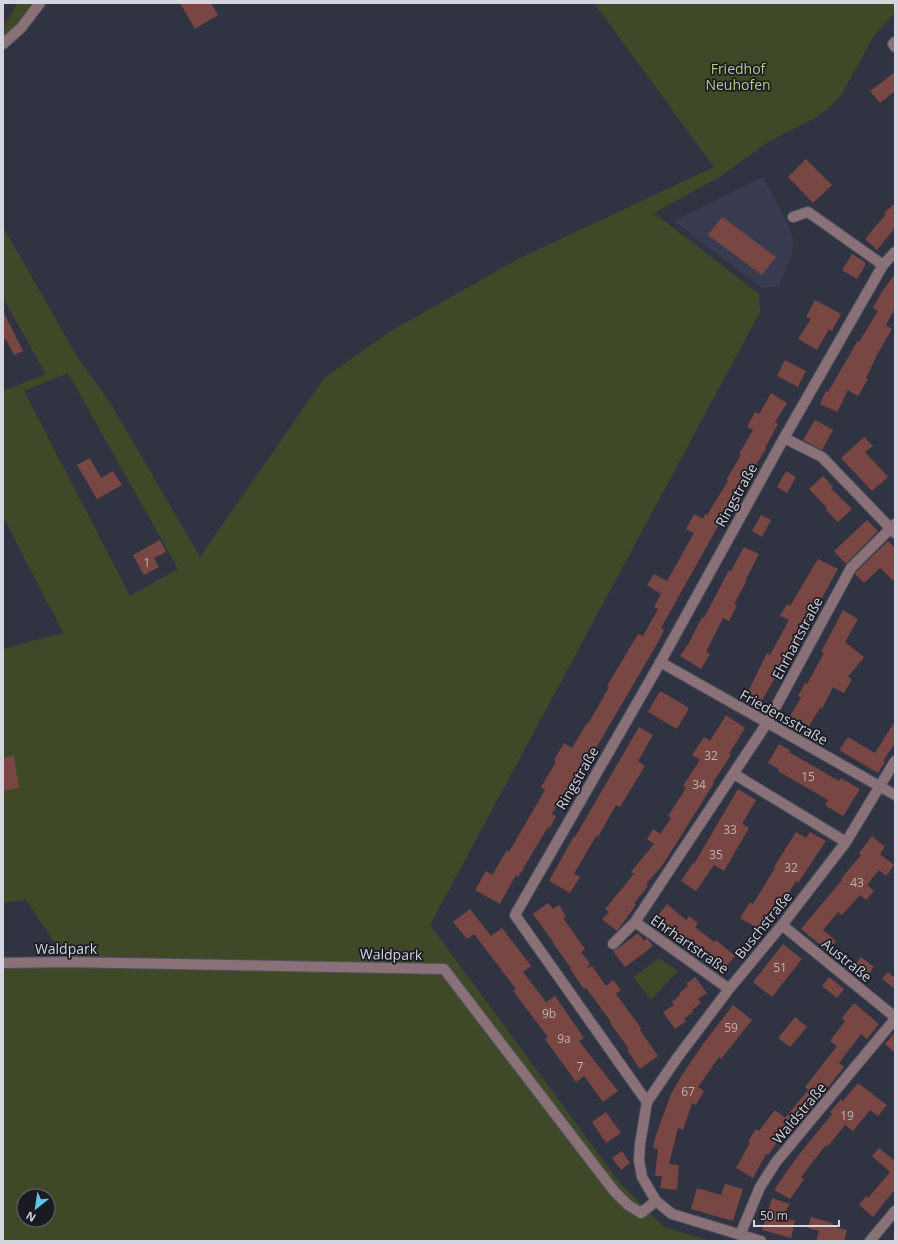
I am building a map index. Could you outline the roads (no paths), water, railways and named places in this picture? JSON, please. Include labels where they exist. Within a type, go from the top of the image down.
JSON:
[{"type":"street","points":[[3,44],[21,28],[40,3]]},
{"type":"street","points":[[793,217],[808,212],[883,265]]},
{"type":"street","name":"Ringstraße","points":[[647,1102],[515,915],[660,662],[784,438],[883,265],[895,252]]},
{"type":"street","points":[[784,438],[822,457],[893,528]]},
{"type":"street","name":"Ehrhartstraße","points":[[613,944],[635,922],[767,723],[851,568],[893,528]]},
{"type":"street","name":"Friedensstraße","points":[[660,662],[895,795]]},
{"type":"street","name":"Buschstraße","points":[[647,1102],[677,1058],[729,989],[846,842],[895,761]]},
{"type":"street","points":[[734,774],[846,842]]},
{"type":"street","name":"Ehrhartstraße","points":[[635,922],[729,989]]},
{"type":"street","name":"Austraße","points":[[782,924],[895,1018]]},
{"type":"street","name":"Waldpark","points":[[3,963],[82,962],[444,969],[614,1191],[628,1205],[641,1213],[656,1201]]},
{"type":"street","name":"Waldstraße","points":[[740,1235],[760,1187],[776,1162],[895,1018]]},
{"type":"street","points":[[647,1102],[639,1160],[642,1177],[656,1201],[672,1214],[761,1241]]},
{"type":"street","points":[[870,1241],[895,1211]]},
{"type":"park label","name":"Friedhof Neuhofen","points":[[738,76]]}]
